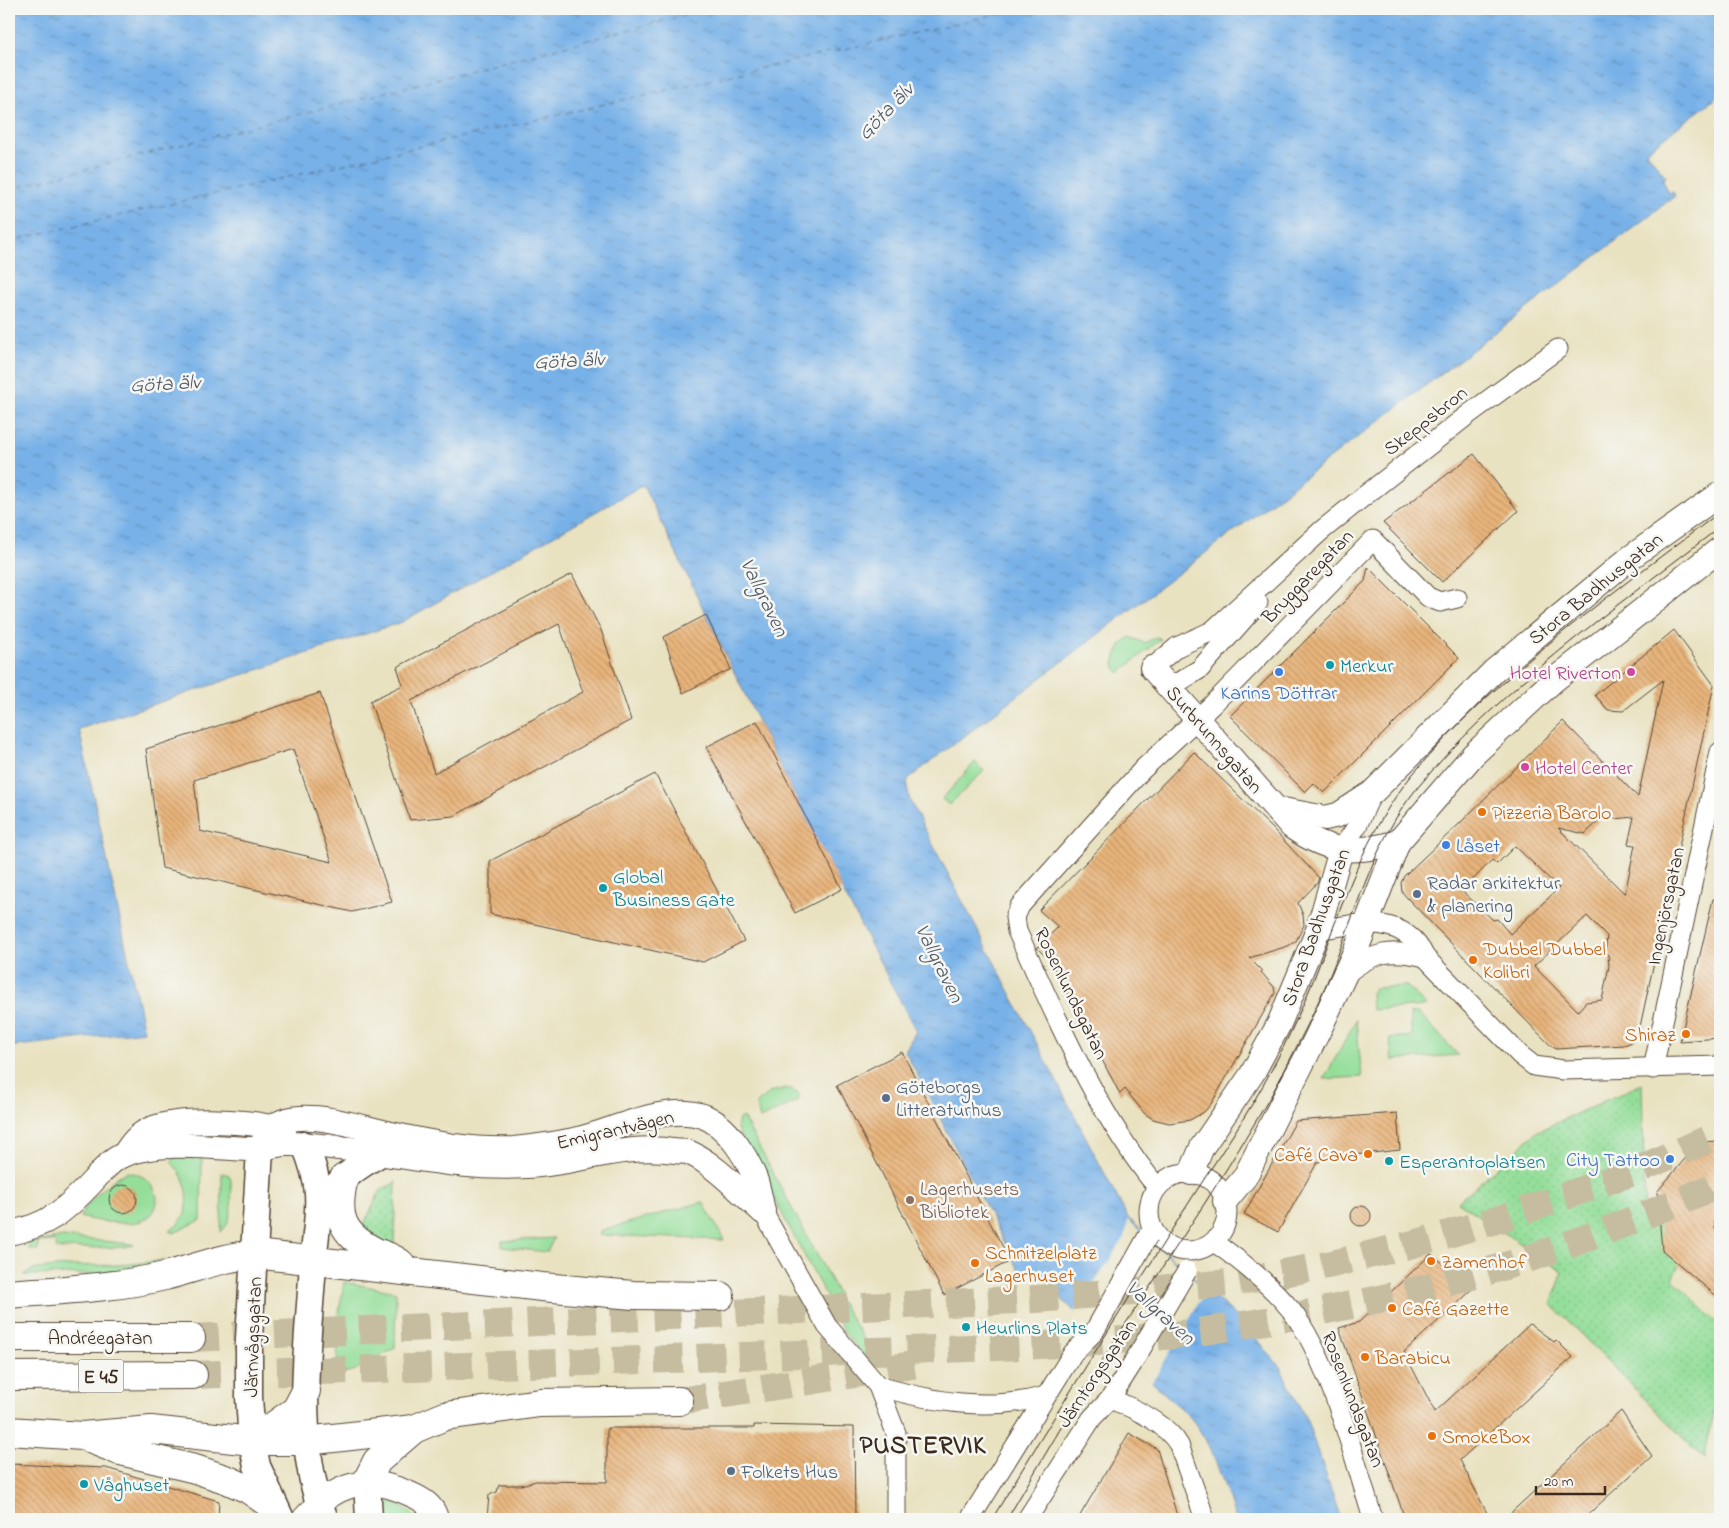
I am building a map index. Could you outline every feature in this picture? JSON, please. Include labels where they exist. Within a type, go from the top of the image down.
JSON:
[{"type":"highway","points":[[344,1178],[340,1197],[339,1212],[341,1222],[351,1235],[374,1251],[399,1261],[406,1271]]},
{"type":"highway","points":[[9,1294],[107,1286],[165,1276],[218,1260],[255,1254],[472,1280],[633,1295],[720,1296]]},
{"type":"highway","name":"Andréegatan","points":[[9,1338],[191,1338]]},
{"type":"highway","name":"Andréegatan","points":[[9,1376],[192,1375]]},
{"type":"highway","points":[[252,1441],[296,1410],[306,1391]]},
{"type":"highway","points":[[9,1431],[82,1436],[151,1430],[252,1441],[306,1441],[414,1429],[445,1416],[540,1403],[679,1401]]},
{"type":"highway","points":[[367,1481],[377,1461],[414,1429]]},
{"type":"highway","points":[[82,1436],[120,1451],[195,1469],[228,1480],[248,1489],[277,1513]]},
{"type":"main road","name":"Järnvågsgatan","points":[[263,1134],[249,1339],[252,1441],[256,1466],[277,1513]]},
{"type":"main road","points":[[305,1145],[319,1188],[319,1214],[314,1261],[306,1391],[308,1466],[316,1514]]},
{"type":"main road","points":[[319,1214],[331,1193],[344,1178],[379,1154]]},
{"type":"main road","points":[[367,1481],[369,1519]]},
{"type":"street","name":"Skeppsbron","points":[[1152,668],[1177,647],[1212,631],[1321,531],[1469,414],[1558,349]]},
{"type":"street","name":"Stora Badhusgatan","points":[[1191,1173],[1202,1147],[1252,1074],[1279,1024],[1318,930],[1341,850],[1357,826],[1372,793],[1494,671],[1630,557],[1720,494]]},
{"type":"street","name":"Skeppsbron","points":[[1171,687],[1200,669],[1321,531]]},
{"type":"street","name":"Bryggaregatan","points":[[1196,718],[1212,706],[1373,540],[1428,597],[1440,602],[1456,598]]},
{"type":"street","name":"Stora Badhusgatan","points":[[1225,1201],[1245,1177],[1320,1028],[1367,924],[1398,842],[1474,755],[1554,680],[1720,549]]},
{"type":"street","name":"Surbrunnsgatan","points":[[1152,668],[1171,687],[1292,827],[1309,839],[1327,847],[1341,850],[1364,850],[1398,842]]},
{"type":"street","name":"Rosenlundsgatan","points":[[1157,1187],[1133,1158],[1070,1046],[1017,931],[1015,917],[1020,906],[1084,833],[1143,769],[1196,718]]},
{"type":"street","name":"Ingenjörsgatan","points":[[1653,1069],[1720,752]]},
{"type":"street","name":"Surbrunnsgatan","points":[[1278,809],[1325,818],[1338,815],[1372,793]]},
{"type":"street","points":[[1318,930],[1367,924],[1393,926],[1406,932],[1414,938],[1425,956],[1520,1055],[1534,1066],[1564,1070],[1720,1066]]},
{"type":"street","points":[[1343,976],[1359,962],[1391,951],[1425,956]]},
{"type":"street","name":"Emigrantvägen","points":[[9,1233],[43,1224],[64,1211],[112,1162],[124,1155],[172,1146],[263,1134],[285,1121],[302,1117],[332,1121],[424,1142],[478,1149],[515,1149],[574,1140],[660,1115],[684,1113],[703,1116],[721,1127],[740,1150],[756,1179],[763,1212]]},
{"type":"street","points":[[263,1134],[298,1137],[305,1145]]},
{"type":"street","name":"Emigrantvägen","points":[[305,1145],[350,1149],[491,1168],[536,1166],[621,1150],[655,1148],[690,1153],[711,1167],[763,1212]]},
{"type":"street","points":[[1191,1173],[1211,1180],[1220,1189],[1225,1201],[1227,1218],[1224,1227],[1207,1246],[1182,1251],[1164,1244],[1150,1232],[1148,1207],[1157,1187],[1176,1174],[1191,1173]]},
{"type":"street","points":[[763,1212],[827,1326],[878,1386],[896,1433],[896,1519]]},
{"type":"street","name":"Järntorgsgatan","points":[[970,1519],[1073,1353],[1094,1332],[1150,1232]]},
{"type":"street","name":"Rosenlundsgatan","points":[[1207,1246],[1239,1260],[1291,1310],[1304,1330],[1337,1406],[1373,1519]]},
{"type":"street","name":"Järntorgsgatan","points":[[1027,1519],[1092,1418],[1110,1399],[1187,1271],[1207,1246]]},
{"type":"street","points":[[878,1386],[911,1396],[976,1406],[1020,1403],[1046,1396]]},
{"type":"street","points":[[1110,1399],[1129,1406],[1173,1436],[1179,1445],[1205,1519]]},
{"type":"street","points":[[316,1514],[342,1488],[367,1481],[393,1485],[422,1500],[435,1512],[436,1519]]},
{"type":"green space","points":[[1130,637],[1144,643],[1157,637],[1161,639],[1119,673],[1114,665],[1116,657],[1121,646]]},
{"type":"green space","points":[[975,762],[984,771],[949,805],[942,799]]},
{"type":"green space","points":[[1407,986],[1426,1006],[1372,1010],[1371,993],[1374,988]]},
{"type":"green space","points":[[1410,1013],[1419,1013],[1458,1055],[1392,1060],[1390,1038],[1412,1036]]},
{"type":"green space","points":[[1356,1020],[1362,1077],[1324,1079]]},
{"type":"green space","points":[[1642,1084],[1645,1213],[1661,1220],[1681,1263],[1673,1279],[1720,1326],[1720,1383],[1704,1459],[1551,1304],[1563,1272],[1458,1202],[1538,1131]]},
{"type":"green space","points":[[787,1088],[799,1094],[799,1100],[760,1119],[756,1103],[771,1092]]},
{"type":"green space","points":[[743,1117],[838,1294],[828,1300],[737,1129],[739,1119]]},
{"type":"green space","points":[[174,1158],[202,1158],[201,1220],[174,1233],[169,1231],[178,1225],[184,1217],[188,1198],[183,1179],[171,1162]]},
{"type":"green space","points":[[127,1172],[137,1174],[152,1185],[157,1201],[155,1209],[150,1216],[141,1221],[128,1223],[80,1217],[87,1205],[100,1192],[114,1179]]},
{"type":"green space","points":[[222,1173],[229,1175],[231,1180],[232,1200],[228,1221],[221,1232]]},
{"type":"green space","points":[[396,1182],[394,1247],[379,1241],[362,1228],[380,1191]]},
{"type":"green space","points":[[703,1202],[724,1240],[599,1235],[599,1231]]},
{"type":"green space","points":[[63,1237],[134,1245],[125,1247],[57,1249],[55,1241],[38,1242],[38,1250],[29,1249],[29,1243]]},
{"type":"green space","points":[[554,1238],[547,1252],[502,1247],[502,1241]]},
{"type":"green space","points":[[163,1260],[164,1263],[108,1274],[24,1275],[29,1271],[52,1267],[129,1264]]},
{"type":"green space","points":[[344,1282],[396,1292],[395,1348],[353,1371],[337,1374],[338,1318]]},
{"type":"green space","points":[[841,1302],[873,1354],[867,1359],[844,1333],[832,1308]]},
{"type":"green space","points":[[378,1498],[401,1505],[417,1519],[379,1519]]},
{"type":"water","points":[[9,9],[1720,9],[1720,95],[1646,151],[1666,177],[1663,180],[1669,193],[1673,192],[1675,196],[908,779],[907,788],[910,801],[1128,1218],[1244,1323],[1280,1367],[1307,1421],[1341,1519],[1236,1519],[1211,1452],[1198,1427],[1189,1416],[1058,1296],[1040,1271],[1019,1270],[905,1051],[916,1031],[814,836],[643,485],[402,622],[79,729],[144,1031],[9,1047]]},
{"type":"pier","points":[[1128,1220],[1206,1290],[1152,1383],[1074,1313],[1125,1237]]},
{"type":"building","points":[[1474,454],[1518,511],[1442,582],[1383,523]]},
{"type":"building","points":[[1368,567],[1459,658],[1324,793],[1314,783],[1305,792],[1230,716],[1365,581]]},
{"type":"building","points":[[572,574],[601,630],[631,720],[454,816],[410,820],[370,701],[403,685],[397,667]],"holes":[[[559,624],[583,692],[434,773],[411,701]]]},
{"type":"building","points":[[706,615],[731,669],[683,693],[664,637]]},
{"type":"building","points":[[1674,630],[1714,685],[1638,1036],[1632,1042],[1624,1045],[1556,1049],[1408,899],[1402,892],[1401,883],[1404,876],[1563,721],[1638,797],[1663,680],[1623,711],[1608,710],[1595,695]],"holes":[[[1607,813],[1615,819],[1634,817],[1628,844],[1635,845],[1625,894],[1558,828],[1585,834]],[[1515,846],[1559,888],[1510,934],[1497,919],[1493,920],[1462,891],[1492,860],[1497,864]],[[1587,916],[1607,936],[1605,952],[1608,955],[1609,966],[1602,1000],[1586,1002],[1578,1011],[1534,966]]]},
{"type":"building","points":[[320,693],[392,902],[352,912],[162,868],[146,749]],"holes":[[[293,749],[332,862],[200,831],[194,780]]]},
{"type":"building","points":[[757,721],[842,889],[795,913],[706,747]]},
{"type":"building","points":[[1194,752],[1274,830],[1319,878],[1317,883],[1298,903],[1303,915],[1304,925],[1296,941],[1288,946],[1249,958],[1274,987],[1275,993],[1211,1104],[1204,1112],[1190,1120],[1169,1123],[1153,1119],[1144,1113],[1125,1089],[1120,1094],[1050,961],[1037,948],[1058,927],[1039,910]]},
{"type":"building","name":"Global Business Gate","points":[[655,774],[744,941],[703,962],[490,914],[490,861]]},
{"type":"building","points":[[1713,899],[1720,899],[1720,1038],[1680,1041]]},
{"type":"building","points":[[902,1052],[1010,1261],[944,1295],[837,1085]]},
{"type":"building","points":[[1397,1113],[1400,1150],[1325,1158],[1317,1163],[1278,1232],[1244,1214],[1296,1121]]},
{"type":"building","points":[[1720,1141],[1720,1202],[1714,1210],[1715,1228],[1720,1234],[1720,1299],[1662,1250],[1657,1192],[1699,1142]]},
{"type":"building","points":[[123,1185],[133,1189],[137,1199],[133,1209],[123,1213],[113,1209],[109,1199],[113,1189]]},
{"type":"building","points":[[1361,1206],[1368,1209],[1371,1216],[1368,1223],[1361,1226],[1354,1223],[1351,1216],[1354,1209]]},
{"type":"building","points":[[1431,1254],[1455,1272],[1457,1270],[1473,1289],[1404,1352],[1435,1412],[1530,1324],[1554,1342],[1556,1340],[1573,1357],[1460,1460],[1490,1519],[1405,1519],[1339,1328],[1359,1322]]},
{"type":"building","points":[[1621,1411],[1652,1456],[1583,1519],[1504,1519]]},
{"type":"building","name":"Folkets Hus","points":[[754,1425],[854,1427],[855,1519],[487,1519],[489,1495],[497,1492],[499,1485],[521,1485],[536,1481],[607,1482],[607,1428],[754,1428]]},
{"type":"building","points":[[1129,1433],[1157,1449],[1178,1519],[1078,1519]]},
{"type":"building","name":"Våghuset","points":[[9,1464],[106,1468],[219,1501],[218,1519],[9,1519]]},
{"type":"ferry route","points":[[9,189],[709,9]]},
{"type":"ferry route","points":[[9,241],[1019,9]]},
{"type":"tunnel","points":[[191,1338],[1036,1299],[1230,1283],[1332,1264],[1421,1242],[1503,1218],[1630,1173],[1720,1134]]},
{"type":"tunnel","points":[[193,1375],[1046,1345],[1146,1338],[1195,1332],[1279,1319],[1455,1281],[1574,1243],[1720,1184]]},
{"type":"tunnel","points":[[679,1401],[919,1364]]},
{"type":"tram line","points":[[992,1519],[1263,1086],[1303,1006],[1368,843],[1396,797],[1412,775],[1445,738],[1519,669],[1558,636],[1720,512]]},
{"type":"tram line","points":[[1007,1519],[1099,1365],[1272,1095],[1306,1030],[1325,987],[1372,865],[1391,827],[1414,792],[1482,719],[1520,684],[1599,619],[1720,527]]},
{"type":"place","name":"Merkur","points":[[1330,665]]},
{"type":"place","name":"Karins Döttrar","points":[[1279,672]]},
{"type":"place","name":"Hotel Riverton","points":[[1631,672]]},
{"type":"place","name":"Hotel Center","points":[[1525,767]]},
{"type":"place","name":"Pizzeria Barolo","points":[[1482,812]]},
{"type":"place","name":"Låset","points":[[1446,845]]},
{"type":"place","name":"Global Business Gate","points":[[603,888]]},
{"type":"place","name":"Radar arkitektur & planering","points":[[1417,894]]},
{"type":"place","name":"Dubbel Dubbel Kolibri","points":[[1473,960]]},
{"type":"place","name":"Shiraz","points":[[1686,1034]]},
{"type":"place","name":"Göteborgs Litteraturhus","points":[[886,1098]]},
{"type":"place","name":"Café Cava","points":[[1368,1154]]},
{"type":"place","name":"City Tattoo","points":[[1670,1159]]},
{"type":"place","name":"Esperantoplatsen","points":[[1389,1161]]},
{"type":"place","name":"Lagerhusets Bibliotek","points":[[910,1200]]},
{"type":"place","name":"Zamenhof","points":[[1431,1261]]},
{"type":"place","name":"Schnitzelplatz Lagerhuset","points":[[975,1263]]},
{"type":"place","name":"Café Gazette","points":[[1392,1308]]},
{"type":"place","name":"Heurlins Plats","points":[[966,1327]]},
{"type":"place","name":"Barabicu","points":[[1365,1357]]},
{"type":"place","name":"SmokeBox","points":[[1432,1436]]},
{"type":"place","name":"Folkets Hus","points":[[731,1471]]},
{"type":"place","name":"Våghuset","points":[[84,1484]]},
{"type":"district","name":"PUSTERVIK","points":[[923,1444]]},
{"type":"water label","name":"Göta älv","points":[[885,111]]},
{"type":"water label","name":"Göta älv","points":[[569,360]]},
{"type":"water label","name":"Göta älv","points":[[165,383]]},
{"type":"water label","name":"Vallgraven","points":[[765,597]]},
{"type":"water label","name":"Vallgraven","points":[[940,963]]},
{"type":"water label","name":"Vallgraven","points":[[1161,1312]]}]
